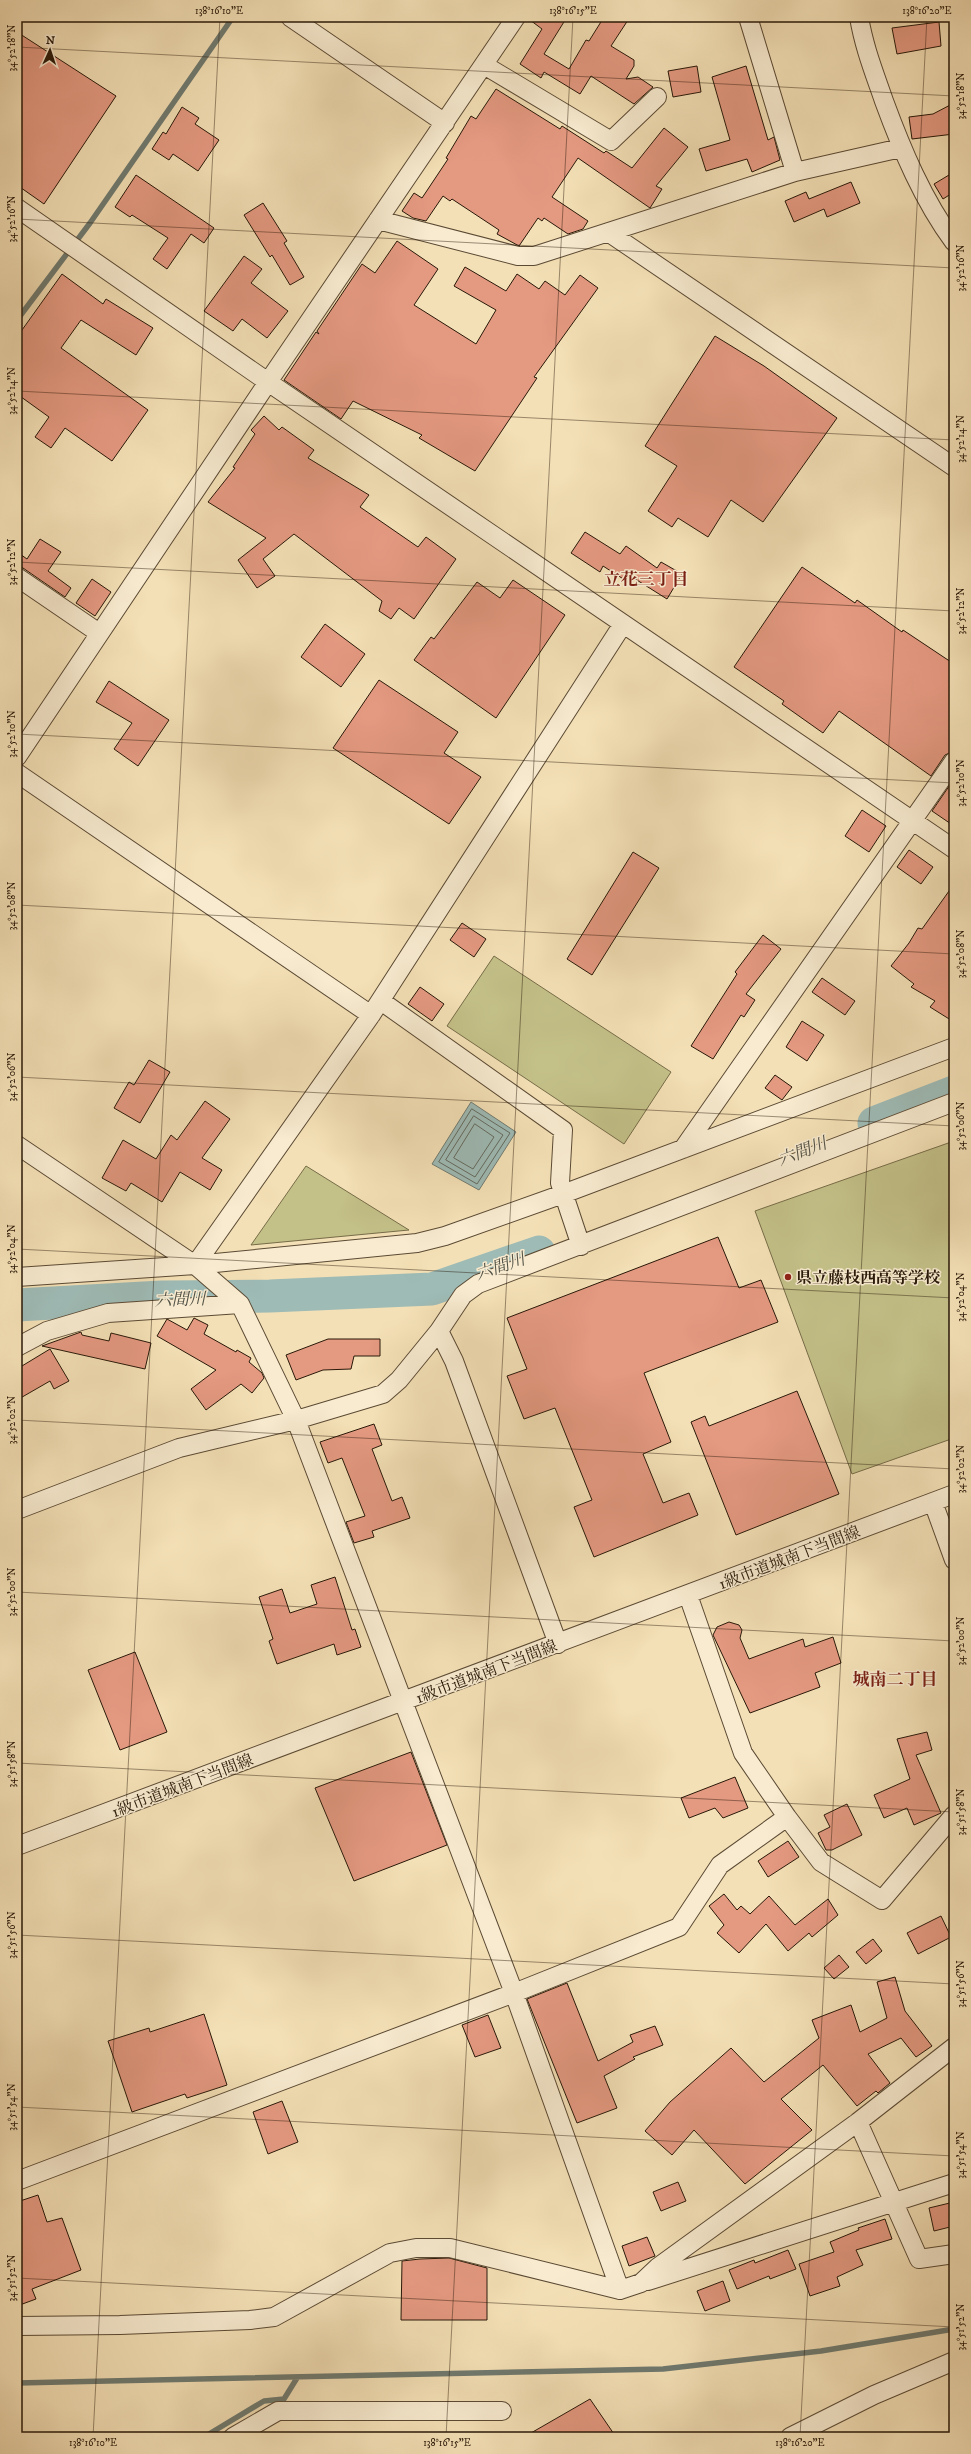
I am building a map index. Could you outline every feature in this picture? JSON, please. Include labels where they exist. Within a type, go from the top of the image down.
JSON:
[{"type":"street","points":[[290,17],[445,123]]},
{"type":"street","points":[[17,757],[99,632],[516,17]]},
{"type":"street","points":[[748,17],[795,172]]},
{"type":"street","points":[[859,17],[864,49],[900,148],[944,229],[954,242]]},
{"type":"street","points":[[484,65],[611,141],[657,97]]},
{"type":"street","points":[[378,220],[518,256],[534,256],[795,172],[900,148]]},
{"type":"street","points":[[17,208],[268,382],[954,849]]},
{"type":"street","points":[[608,232],[954,467]]},
{"type":"street","points":[[17,577],[99,632]]},
{"type":"street","points":[[195,1265],[376,1008],[623,624]]},
{"type":"street","points":[[683,1149],[954,761]]},
{"type":"street","points":[[17,773],[563,1130],[560,1183],[581,1246]]},
{"type":"street","points":[[17,1277],[195,1265],[417,1244],[445,1236],[563,1194],[954,1047]]},
{"type":"street","points":[[17,1510],[179,1448],[296,1420],[383,1394],[399,1380],[439,1331],[463,1295],[478,1284],[581,1246],[954,1102]]},
{"type":"street","points":[[17,1145],[195,1265],[240,1304],[296,1420],[514,1993],[620,2290]]},
{"type":"street","points":[[17,1347],[47,1331],[108,1313],[240,1304]]},
{"type":"street","points":[[439,1331],[454,1361],[558,1644]]},
{"type":"street","name":"1級市道城南下当間線","points":[[17,1846],[954,1494]]},
{"type":"street","points":[[933,1502],[954,1560]]},
{"type":"street","points":[[688,1595],[743,1753],[787,1817],[821,1862],[882,1900],[954,1815]]},
{"type":"street","points":[[17,2181],[514,1993],[679,1927],[720,1865],[787,1817]]},
{"type":"street","points":[[641,2283],[658,2267],[858,2122],[954,2047]]},
{"type":"street","points":[[858,2122],[919,2259],[954,2254]]},
{"type":"street","points":[[17,2326],[120,2325],[250,2320],[274,2317],[390,2253],[416,2248],[450,2248],[620,2290],[954,2183]]},
{"type":"street","points":[[790,2437],[874,2395],[954,2361]]},
{"type":"street","points":[[233,2437],[278,2412],[502,2410]]},
{"type":"shaded area","points":[[494,956],[671,1072],[624,1144],[447,1026]]},
{"type":"shaded area","points":[[954,1141],[954,1438],[852,1474],[755,1211]]},
{"type":"shaded area","points":[[306,1166],[409,1230],[251,1245]]},
{"type":"water","points":[[471,1102],[516,1132],[479,1190],[432,1164]]},
{"type":"building","points":[[526,17],[567,17],[544,54],[569,69],[586,40],[589,41],[604,17],[630,17],[611,46],[634,60],[634,66],[626,79],[638,77],[653,87],[634,104],[591,76],[580,94],[544,72],[541,78],[520,64],[542,29]]},
{"type":"building","points":[[939,22],[941,46],[897,54],[892,28]]},
{"type":"building","points":[[17,32],[116,96],[44,204],[17,185]]},
{"type":"building","points":[[697,66],[701,92],[673,97],[668,71]]},
{"type":"building","points":[[746,66],[768,140],[774,137],[780,160],[752,172],[747,159],[706,171],[699,149],[730,140],[712,77]]},
{"type":"building","points":[[496,89],[560,129],[562,126],[604,153],[606,151],[632,168],[664,128],[688,147],[656,186],[662,189],[650,208],[578,158],[552,197],[588,221],[583,229],[568,234],[544,218],[542,221],[538,218],[519,246],[497,234],[499,230],[452,199],[450,201],[443,196],[426,221],[413,218],[402,211],[414,193],[422,198],[448,159],[446,158],[471,116],[476,119]]},
{"type":"building","points":[[954,103],[954,134],[912,139],[909,117],[933,114]]},
{"type":"building","points":[[182,107],[199,118],[195,124],[219,140],[198,171],[173,154],[169,160],[152,149],[163,132],[166,134]]},
{"type":"building","points":[[954,172],[954,192],[943,199],[934,184]]},
{"type":"building","points":[[136,175],[214,228],[204,243],[191,234],[167,269],[153,259],[168,238],[132,215],[130,217],[115,207]]},
{"type":"building","points":[[851,182],[860,203],[827,217],[824,209],[794,222],[785,201],[806,192],[809,199]]},
{"type":"building","points":[[263,203],[287,241],[284,243],[304,277],[290,285],[272,255],[270,257],[244,215]]},
{"type":"building","points":[[397,241],[438,269],[414,305],[476,344],[496,310],[454,286],[465,267],[506,291],[517,274],[539,289],[545,281],[565,295],[580,275],[598,288],[534,377],[537,378],[475,471],[419,438],[422,435],[353,401],[341,419],[284,380],[316,332],[319,334],[317,331],[362,264],[375,273]]},
{"type":"building","points":[[244,256],[262,269],[251,283],[288,311],[267,338],[242,319],[233,331],[204,311]]},
{"type":"building","points":[[62,274],[103,304],[106,299],[153,328],[136,355],[81,320],[61,348],[148,410],[112,461],[65,428],[51,448],[35,437],[49,417],[17,394],[17,337]]},
{"type":"building","points":[[715,336],[764,366],[837,418],[763,522],[731,500],[708,537],[678,518],[672,527],[648,511],[677,466],[645,446]]},
{"type":"building","points":[[264,416],[279,430],[282,427],[314,450],[308,458],[369,495],[360,507],[418,547],[426,537],[456,559],[414,619],[399,608],[391,619],[379,611],[382,601],[294,534],[263,559],[275,576],[257,588],[238,560],[266,538],[208,502],[235,468],[233,467],[255,434],[251,430]]},
{"type":"building","points":[[585,532],[620,554],[626,546],[657,568],[661,562],[682,574],[667,599],[632,577],[628,582],[603,566],[600,572],[571,553]]},
{"type":"building","points":[[40,539],[61,552],[48,571],[71,588],[65,597],[23,568],[17,567],[17,552],[27,559]]},
{"type":"building","points":[[802,567],[855,603],[857,600],[902,632],[903,630],[954,664],[954,751],[945,755],[931,776],[839,711],[823,733],[782,704],[784,701],[734,667]]},
{"type":"building","points":[[92,579],[111,592],[95,616],[76,603]]},
{"type":"building","points":[[513,580],[565,615],[496,718],[414,660],[431,637],[434,639],[477,582],[500,598]]},
{"type":"building","points":[[325,624],[365,654],[341,687],[301,657]]},
{"type":"building","points":[[379,680],[458,732],[444,753],[481,777],[449,824],[333,748]]},
{"type":"building","points":[[109,681],[169,720],[138,766],[114,749],[132,723],[96,702]]},
{"type":"building","points":[[954,779],[954,826],[932,811]]},
{"type":"building","points":[[862,810],[886,826],[869,852],[845,836]]},
{"type":"building","points":[[909,850],[933,867],[921,884],[897,867]]},
{"type":"building","points":[[633,852],[659,868],[592,975],[567,959]]},
{"type":"building","points":[[954,884],[954,1022],[930,1007],[935,1001],[911,987],[914,984],[891,966],[909,943],[918,928],[922,929]]},
{"type":"building","points":[[462,923],[486,939],[474,957],[450,940]]},
{"type":"building","points":[[763,935],[781,949],[746,994],[755,1000],[744,1017],[741,1015],[713,1059],[691,1046],[737,974],[735,972]]},
{"type":"building","points":[[822,978],[855,1001],[845,1015],[812,992]]},
{"type":"building","points":[[420,987],[444,1004],[432,1021],[408,1004]]},
{"type":"building","points":[[802,1021],[824,1035],[807,1061],[786,1047]]},
{"type":"building","points":[[149,1060],[170,1072],[140,1123],[114,1108],[129,1082],[134,1085]]},
{"type":"building","points":[[775,1075],[792,1087],[782,1100],[765,1088]]},
{"type":"building","points":[[205,1101],[230,1119],[202,1158],[222,1170],[210,1190],[180,1172],[162,1202],[131,1183],[126,1191],[102,1178],[123,1140],[156,1159],[171,1135],[177,1140]]},
{"type":"building","points":[[718,1237],[739,1288],[761,1280],[778,1322],[644,1373],[671,1442],[643,1454],[663,1503],[689,1493],[698,1515],[594,1557],[574,1507],[592,1500],[555,1408],[524,1419],[507,1376],[527,1369],[507,1318]]},
{"type":"building","points":[[194,1318],[208,1325],[204,1334],[236,1352],[237,1350],[251,1358],[249,1362],[262,1373],[264,1378],[252,1393],[241,1384],[206,1410],[191,1389],[216,1370],[157,1336],[167,1319],[187,1330]]},
{"type":"building","points":[[81,1332],[82,1335],[109,1341],[111,1333],[151,1343],[145,1369],[42,1346]]},
{"type":"building","points":[[328,1339],[380,1339],[380,1356],[354,1356],[351,1369],[323,1370],[296,1380],[286,1355]]},
{"type":"building","points":[[50,1349],[69,1381],[54,1389],[50,1381],[17,1400],[17,1369]]},
{"type":"building","points":[[797,1391],[839,1494],[736,1535],[691,1422],[705,1416],[709,1426]]},
{"type":"building","points":[[374,1424],[382,1445],[372,1449],[392,1501],[402,1497],[410,1518],[372,1531],[374,1537],[354,1543],[346,1522],[365,1516],[342,1458],[328,1463],[320,1442]]},
{"type":"building","points":[[335,1577],[352,1630],[355,1629],[361,1647],[337,1655],[334,1644],[277,1664],[269,1641],[273,1639],[259,1597],[282,1589],[290,1613],[317,1604],[311,1585]]},
{"type":"building","points":[[729,1622],[739,1625],[742,1630],[740,1638],[749,1659],[803,1639],[805,1647],[833,1637],[841,1663],[815,1673],[820,1687],[750,1713],[713,1635],[717,1627]]},
{"type":"building","points":[[135,1652],[167,1732],[120,1750],[88,1670]]},
{"type":"building","points":[[927,1732],[932,1750],[916,1755],[941,1813],[914,1825],[907,1808],[884,1818],[874,1795],[910,1779],[897,1739]]},
{"type":"building","points":[[411,1752],[447,1845],[354,1881],[315,1788]]},
{"type":"building","points":[[735,1777],[748,1808],[723,1818],[715,1808],[689,1818],[681,1798]]},
{"type":"building","points":[[847,1804],[862,1835],[832,1850],[826,1850],[818,1833],[830,1827],[824,1815]]},
{"type":"building","points":[[788,1841],[799,1857],[768,1877],[758,1861]]},
{"type":"building","points":[[724,1894],[737,1910],[741,1906],[750,1914],[769,1896],[795,1925],[828,1899],[838,1915],[812,1937],[809,1933],[788,1951],[766,1924],[739,1953],[717,1933],[724,1925],[709,1906]]},
{"type":"building","points":[[941,1916],[951,1937],[918,1954],[907,1933]]},
{"type":"building","points":[[873,1939],[882,1951],[866,1964],[856,1952]]},
{"type":"building","points":[[839,1955],[849,1967],[834,1979],[824,1968]]},
{"type":"building","points":[[895,1977],[905,2011],[932,2046],[916,2057],[901,2038],[868,2054],[890,2083],[878,2093],[876,2091],[857,2106],[823,2065],[781,2099],[812,2130],[745,2184],[694,2130],[672,2155],[645,2131],[670,2102],[731,2048],[764,2082],[819,2038],[812,2020],[851,2005],[860,2032],[887,2018],[877,1982]]},
{"type":"building","points":[[567,1983],[598,2061],[633,2042],[630,2035],[655,2026],[663,2045],[633,2057],[635,2059],[604,2076],[617,2108],[577,2123],[527,1999]]},
{"type":"building","points":[[204,2014],[227,2085],[187,2098],[185,2094],[132,2112],[108,2041],[149,2028],[150,2032]]},
{"type":"building","points":[[488,2015],[501,2048],[475,2057],[462,2025]]},
{"type":"building","points":[[282,2101],[298,2142],[268,2154],[253,2112]]},
{"type":"building","points":[[678,2182],[686,2201],[661,2211],[653,2192]]},
{"type":"building","points":[[38,2195],[47,2222],[62,2218],[81,2270],[32,2289],[36,2299],[17,2306],[17,2202]]},
{"type":"building","points":[[954,2202],[954,2226],[934,2231],[929,2208]]},
{"type":"building","points":[[885,2219],[892,2239],[856,2250],[863,2265],[837,2277],[840,2286],[810,2296],[799,2264],[834,2252],[830,2242],[859,2230],[858,2228]]},
{"type":"building","points":[[647,2237],[655,2256],[629,2266],[622,2246]]},
{"type":"building","points":[[788,2250],[796,2269],[770,2279],[769,2276],[737,2289],[729,2270],[754,2260],[755,2263]]},
{"type":"building","points":[[449,2258],[487,2268],[487,2320],[401,2320],[402,2261]]},
{"type":"building","points":[[723,2281],[730,2301],[705,2311],[697,2291]]},
{"type":"building","points":[[590,2399],[616,2437],[524,2437]]},
{"type":"waterway","points":[[17,320],[90,223],[233,17]]},
{"type":"waterway","name":"六間川","points":[[874,1123],[954,1092]]},
{"type":"waterway","name":"六間川","points":[[17,1305],[162,1297],[270,1296],[432,1289],[539,1252]]},
{"type":"waterway","points":[[17,2383],[663,2369],[821,2351],[954,2329]]},
{"type":"waterway","points":[[204,2437],[264,2401],[284,2399],[297,2378]]},
{"type":"place","name":"県立藤枝西高等学校","points":[[788,1277]]},
{"type":"district","name":"立花三丁目","points":[[646,579]]},
{"type":"district","name":"城南二丁目","points":[[895,1679]]}]
